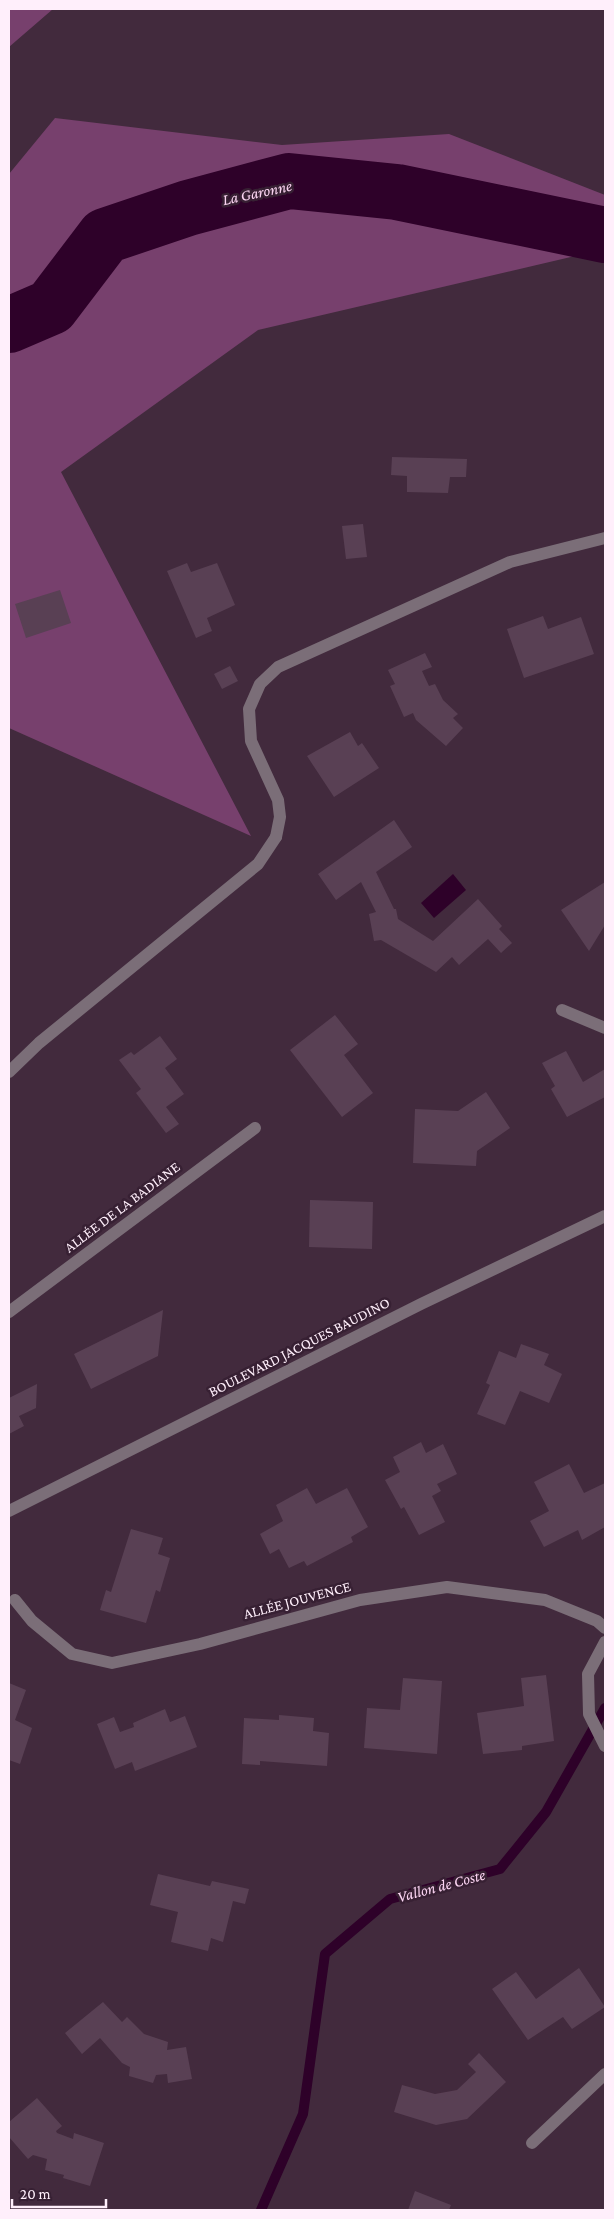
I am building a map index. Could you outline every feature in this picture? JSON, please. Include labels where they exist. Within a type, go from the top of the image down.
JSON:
[{"type":"street","points":[[9,1072],[39,1042],[258,864],[276,837],[280,817],[278,800],[251,741],[249,709],[260,684],[278,667],[510,562],[605,538]]},
{"type":"street","points":[[562,1010],[605,1028]]},
{"type":"street","name":"ALLÉE DE LA BADIANE","points":[[9,1312],[255,1128]]},
{"type":"street","name":"BOULEVARD JACQUES BAUDINO","points":[[9,1511],[421,1304],[605,1218]]},
{"type":"street","name":"ALLÉE JOUVENCE","points":[[15,1600],[32,1621],[72,1654],[112,1663],[200,1644],[360,1600],[447,1587],[545,1600],[596,1621],[605,1628]]},
{"type":"street","points":[[605,1642],[588,1674],[589,1714],[605,1746]]},
{"type":"street","points":[[532,2143],[605,2074]]},
{"type":"shaded area","points":[[9,9],[53,9],[9,47]]},
{"type":"shaded area","points":[[55,118],[282,145],[449,134],[605,195],[605,249],[258,330],[61,472],[251,836],[9,728],[9,174]]},
{"type":"shaded area","points":[[453,874],[466,890],[434,918],[421,903]]},
{"type":"building","points":[[392,457],[467,459],[466,477],[450,477],[448,493],[407,492],[407,476],[391,475]]},
{"type":"building","points":[[363,524],[367,557],[346,559],[342,526]]},
{"type":"building","points":[[187,563],[191,572],[217,563],[235,605],[207,618],[212,631],[196,638],[167,571]]},
{"type":"building","points":[[60,590],[71,623],[26,638],[15,604]]},
{"type":"building","points":[[543,616],[548,629],[581,617],[594,654],[524,678],[507,629]]},
{"type":"building","points":[[425,653],[432,667],[422,671],[429,686],[435,684],[443,700],[458,714],[453,718],[463,728],[446,746],[416,720],[413,713],[404,717],[390,686],[395,684],[388,670]]},
{"type":"building","points":[[230,666],[238,681],[222,689],[214,674]]},
{"type":"building","points":[[350,732],[358,746],[362,743],[379,768],[334,797],[307,756]]},
{"type":"building","points":[[394,820],[412,847],[376,872],[394,909],[396,909],[398,919],[433,941],[478,899],[502,926],[499,929],[512,943],[501,953],[488,939],[459,965],[452,957],[436,972],[381,940],[374,941],[369,914],[376,912],[361,882],[336,900],[318,874]]},
{"type":"building","points":[[605,882],[605,925],[589,951],[561,910]]},
{"type":"building","points":[[335,1015],[358,1044],[344,1055],[373,1093],[342,1117],[290,1050]]},
{"type":"building","points":[[160,1036],[177,1059],[165,1068],[184,1094],[166,1107],[179,1124],[166,1133],[136,1093],[141,1089],[119,1060],[131,1052],[134,1055]]},
{"type":"building","points":[[566,1051],[583,1082],[605,1069],[605,1097],[567,1117],[551,1089],[555,1086],[542,1063]]},
{"type":"building","points":[[486,1092],[510,1128],[477,1151],[476,1166],[413,1163],[415,1109],[458,1111]]},
{"type":"building","points":[[310,1200],[373,1202],[372,1249],[309,1247]]},
{"type":"building","points":[[163,1310],[158,1356],[91,1389],[74,1354]]},
{"type":"building","points":[[521,1344],[549,1354],[544,1365],[562,1374],[549,1403],[520,1391],[505,1425],[477,1414],[490,1385],[486,1383],[499,1351],[516,1358]]},
{"type":"building","points":[[37,1384],[36,1408],[19,1416],[24,1426],[9,1434],[9,1398]]},
{"type":"building","points":[[421,1442],[426,1453],[443,1444],[457,1474],[437,1484],[441,1491],[432,1496],[445,1522],[419,1535],[404,1507],[401,1509],[385,1480],[400,1472],[393,1457]]},
{"type":"building","points":[[569,1464],[584,1493],[605,1483],[605,1527],[582,1540],[578,1530],[544,1547],[530,1521],[549,1511],[534,1482]]},
{"type":"building","points":[[307,1488],[316,1504],[347,1488],[368,1527],[351,1537],[353,1542],[307,1566],[304,1561],[289,1568],[279,1549],[270,1554],[260,1534],[283,1521],[276,1505]]},
{"type":"building","points":[[131,1529],[163,1538],[158,1554],[170,1558],[160,1592],[156,1590],[146,1623],[100,1610],[106,1590],[111,1592]]},
{"type":"building","points":[[546,1675],[554,1741],[522,1746],[522,1750],[483,1754],[477,1713],[524,1706],[521,1678]]},
{"type":"building","points":[[403,1678],[442,1681],[437,1754],[364,1748],[367,1708],[400,1710]]},
{"type":"building","points":[[9,1683],[26,1690],[15,1720],[32,1728],[20,1764],[9,1760]]},
{"type":"building","points":[[165,1709],[170,1722],[185,1716],[197,1747],[135,1771],[132,1762],[115,1769],[97,1724],[114,1717],[120,1732],[134,1727],[133,1723]]},
{"type":"building","points":[[279,1715],[314,1718],[313,1731],[329,1733],[327,1766],[260,1761],[260,1765],[242,1764],[244,1718],[279,1720]]},
{"type":"building","points":[[158,1874],[210,1886],[212,1881],[249,1889],[245,1904],[233,1901],[223,1942],[211,1938],[208,1951],[171,1942],[178,1912],[150,1905]]},
{"type":"building","points":[[579,1968],[605,2007],[572,2029],[563,2017],[528,2040],[492,1989],[516,1972],[536,1999]]},
{"type":"building","points":[[103,2002],[122,2022],[127,2017],[144,2034],[168,2042],[167,2050],[186,2047],[192,2079],[168,2083],[167,2074],[156,2075],[153,2083],[129,2076],[130,2067],[122,2063],[100,2038],[82,2054],[65,2033]]},
{"type":"building","points":[[479,2053],[506,2082],[467,2119],[436,2125],[394,2112],[402,2085],[435,2094],[457,2090],[476,2072],[468,2064]]},
{"type":"building","points":[[37,2098],[62,2126],[56,2131],[57,2133],[73,2139],[74,2133],[104,2143],[90,2186],[63,2178],[64,2175],[45,2170],[47,2159],[33,2155],[28,2159],[9,2137],[9,2122]]},
{"type":"building","points":[[415,2191],[451,2205],[449,2210],[408,2210]]},
{"type":"waterway","name":"La Garonne","points":[[9,325],[51,307],[105,236],[188,208],[289,181],[397,192],[605,235]]},
{"type":"waterway","name":"Vallon de Coste","points":[[261,2210],[303,2114],[325,1954],[390,1899],[500,1869],[546,1812],[605,1708]]}]
